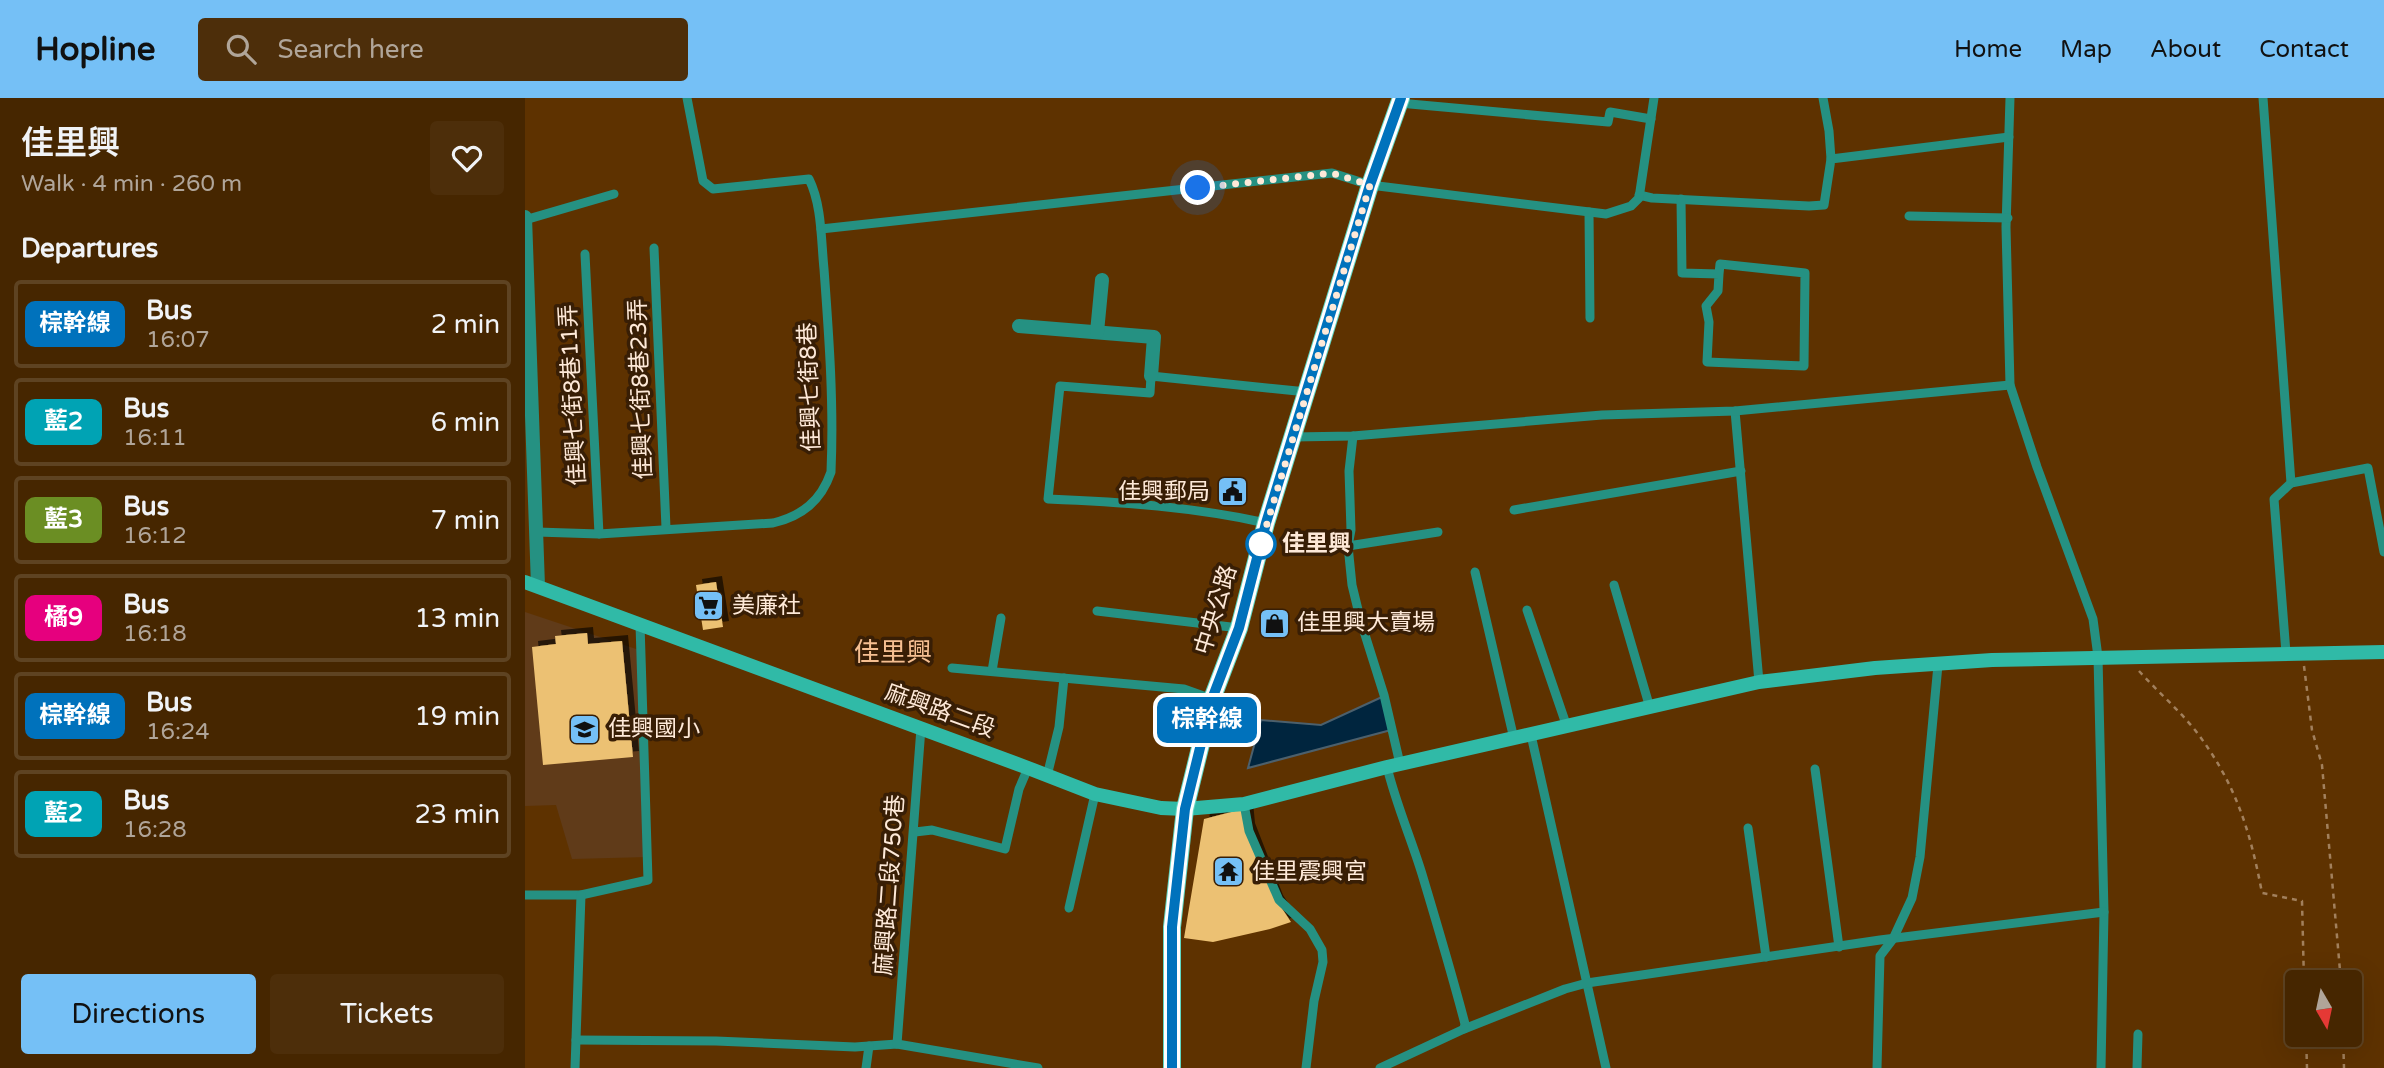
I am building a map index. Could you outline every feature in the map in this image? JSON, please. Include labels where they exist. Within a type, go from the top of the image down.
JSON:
[{"type":"main road","name":"中央公路","points":[[1172,1068],[1172,927],[1185,809],[1212,699],[1239,628],[1266,523],[1370,185],[1400,100]]},
{"type":"street","points":[[525,218],[537,532],[532,584]]},
{"type":"street","points":[[1097,332],[1102,280]]},
{"type":"street","points":[[1019,326],[1154,337],[1151,376]]},
{"type":"street","name":"麻興路二段","points":[[532,584],[1095,794],[1161,808],[1185,809],[1244,804],[1393,765],[1759,682],[1875,668],[1992,660],[2384,652]]},
{"type":"lane","name":"佳興七街8巷","points":[[537,532],[599,534],[773,523],[788,519],[814,504],[825,488],[831,472],[831,358],[821,229],[813,188],[809,179],[713,189],[703,181],[687,98]]},
{"type":"lane","points":[[821,229],[1332,173],[1370,185],[1606,214],[1631,206],[1639,195],[1654,98]]},
{"type":"lane","points":[[1639,195],[1824,205],[1832,159],[1822,98]]},
{"type":"lane","points":[[2010,98],[2010,385],[2092,619],[2098,657],[2103,912],[2101,1068]]},
{"type":"lane","points":[[2263,98],[2291,482]]},
{"type":"lane","points":[[1400,100],[1608,122],[1610,112],[1651,119]]},
{"type":"lane","points":[[1832,159],[2009,137]]},
{"type":"lane","points":[[525,218],[614,194]]},
{"type":"lane","points":[[1681,199],[1682,273],[1719,274]]},
{"type":"lane","points":[[1589,212],[1590,318]]},
{"type":"lane","points":[[1909,216],[2008,218]]},
{"type":"lane","name":"佳興七街8巷23弄","points":[[654,248],[666,528]]},
{"type":"lane","name":"佳興七街8巷11弄","points":[[585,254],[599,534]]},
{"type":"lane","points":[[1720,264],[1805,273],[1804,366],[1707,362],[1709,322],[1706,306],[1718,291],[1719,274],[1720,264]]},
{"type":"lane","points":[[1266,523],[1228,514],[1141,503],[1048,499],[1060,386],[1150,393],[1151,376],[1307,392]]},
{"type":"lane","points":[[1293,437],[1353,436],[1602,415],[1735,411],[2010,385]]},
{"type":"lane","points":[[1735,411],[1759,682]]},
{"type":"lane","points":[[1353,436],[1349,471],[1351,530],[1348,546],[1352,585],[1384,695],[1393,765],[1394,797],[1422,872],[1451,971],[1464,1029]]},
{"type":"lane","points":[[2286,653],[2274,499],[2291,482],[2368,468],[2384,552]]},
{"type":"lane","points":[[1514,510],[1741,471]]},
{"type":"lane","points":[[1348,546],[1438,532]]},
{"type":"lane","points":[[1475,572],[1514,739]]},
{"type":"lane","points":[[1614,585],[1650,708]]},
{"type":"lane","points":[[1527,610],[1567,727]]},
{"type":"lane","points":[[1097,611],[1239,628]]},
{"type":"lane","points":[[992,671],[1001,618]]},
{"type":"lane","points":[[525,895],[580,895],[648,880],[640,624]]},
{"type":"lane","points":[[1877,1068],[1880,956],[1893,939],[1912,898],[1920,857],[1938,665]]},
{"type":"lane","points":[[952,668],[1184,689],[1212,699]]},
{"type":"lane","points":[[1047,776],[1059,727],[1063,678]]},
{"type":"lane","name":"麻興路二段750巷","points":[[897,1044],[921,728]]},
{"type":"lane","points":[[1531,735],[1606,1068]]},
{"type":"lane","points":[[915,832],[932,830],[1005,849],[1019,789],[1028,768]]},
{"type":"lane","points":[[1815,769],[1839,947]]},
{"type":"lane","points":[[1069,908],[1095,794]]},
{"type":"lane","points":[[1244,804],[1249,831],[1279,900],[1310,929],[1322,950],[1323,962],[1314,1001],[1306,1068]]},
{"type":"lane","points":[[1748,828],[1766,957]]},
{"type":"lane","points":[[575,1068],[580,895]]},
{"type":"lane","points":[[1380,1068],[1464,1029],[1587,983],[2103,912]]},
{"type":"lane","points":[[2137,1068],[2138,1034]]},
{"type":"lane","points":[[576,1041],[716,1041],[855,1047],[897,1044],[1038,1068]]},
{"type":"lane","points":[[866,1068],[869,1046]]},
{"type":"path","points":[[2303,653],[2312,730],[2322,765],[2340,970]]},
{"type":"path","points":[[2128,658],[2194,729],[2230,783],[2253,844],[2262,893],[2302,901],[2304,970]]},
{"type":"path","points":[[2306,1047],[2307,1068]]},
{"type":"path","points":[[2343,1047],[2344,1068]]},
{"type":"shaded area","name":"佳興國小","points":[[525,612],[645,652],[648,857],[572,859],[556,805],[525,806]]},
{"type":"water","points":[[1382,697],[1391,730],[1248,768],[1261,720],[1321,725]]},
{"type":"building","name":"美廉社","points":[[716,582],[723,627],[703,630],[696,585]]},
{"type":"building","points":[[587,633],[588,644],[622,641],[633,757],[543,765],[532,647],[556,644],[555,636]]},
{"type":"building","name":"佳里震興宮","points":[[1247,808],[1249,829],[1277,901],[1291,922],[1213,942],[1184,938],[1204,819]]},
{"type":"bus line","name":"棕幹線","points":[[1172,1068],[1172,927],[1185,809],[1212,699],[1239,628],[1266,523],[1370,185],[1401,98]]},
{"type":"place","name":"佳興郵局","points":[[1233,492]]},
{"type":"place","name":"佳里興","points":[[1261,544]]},
{"type":"place","name":"美廉社","points":[[709,606]]},
{"type":"place","name":"佳里興大賣場","points":[[1274,623]]},
{"type":"place","name":"佳興國小","points":[[585,729]]},
{"type":"place","name":"佳里震興宮","points":[[1229,872]]},
{"type":"district","name":"佳里興","points":[[893,652]]},
{"type":"route","points":[[1198,188],[1332,173],[1370,185],[1259,550],[1261,544]]}]
